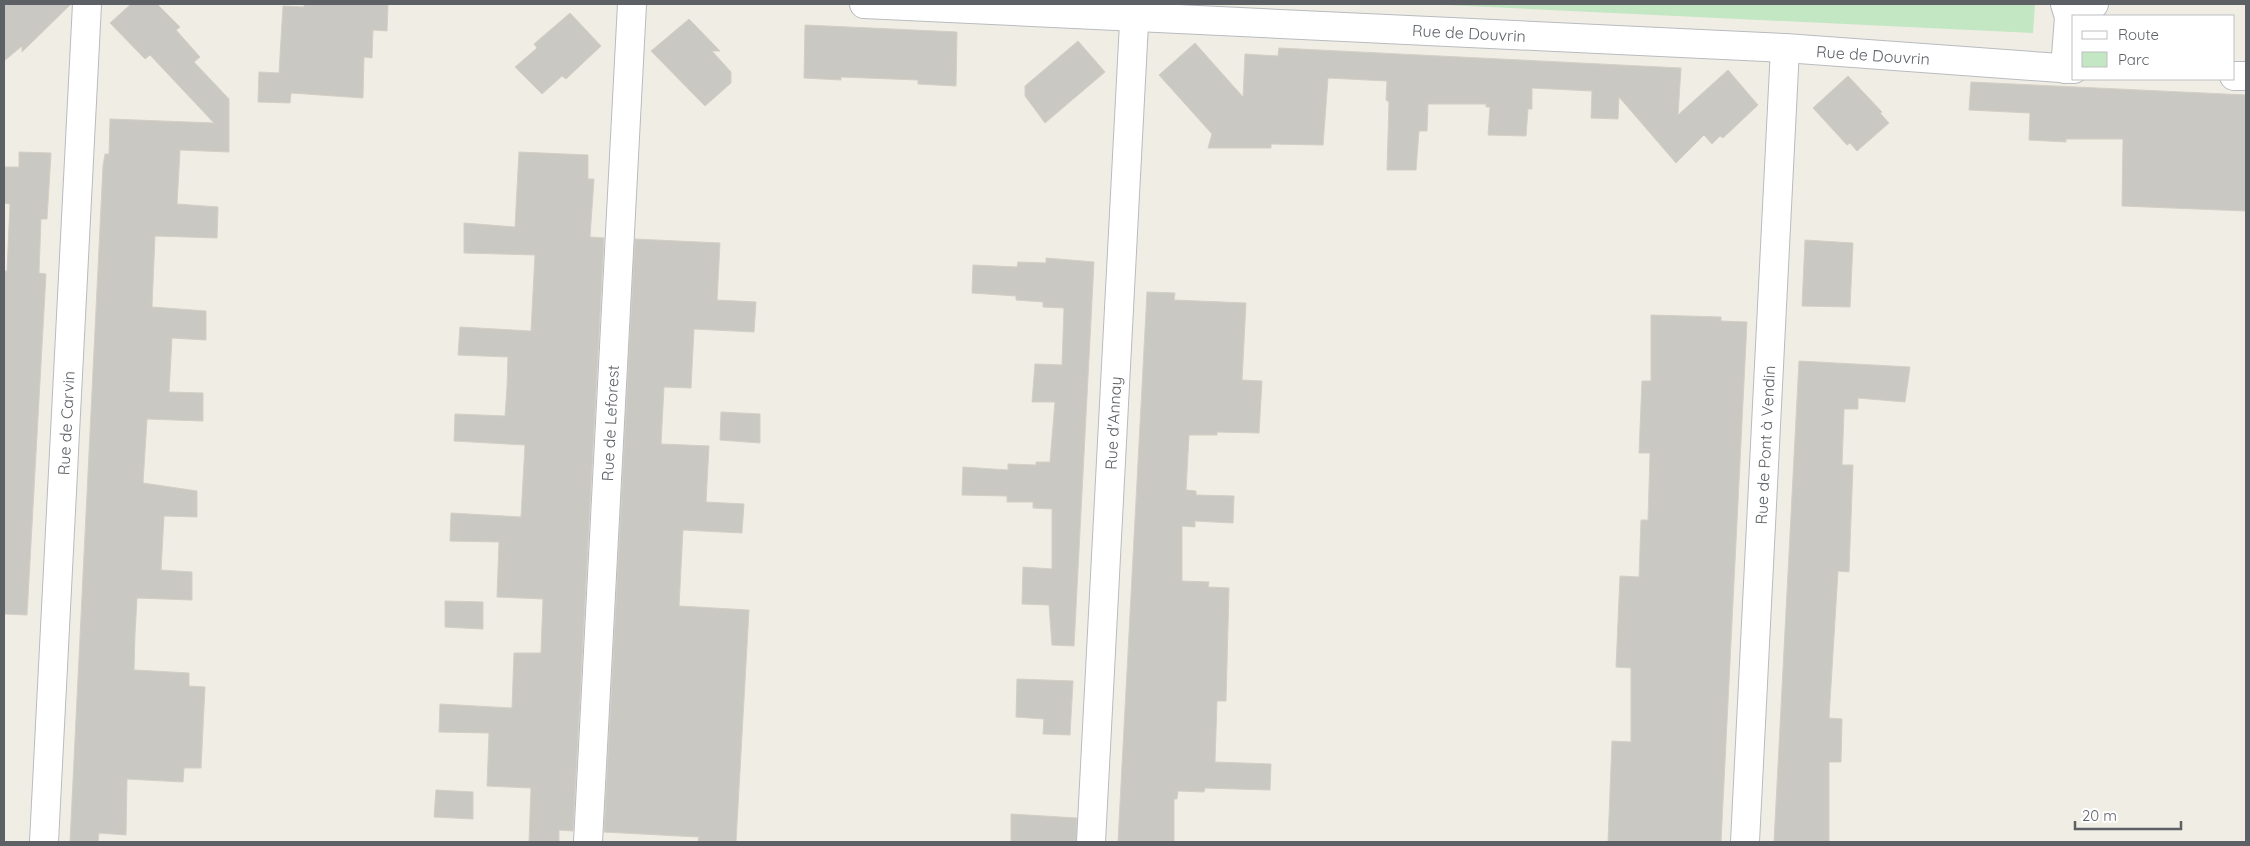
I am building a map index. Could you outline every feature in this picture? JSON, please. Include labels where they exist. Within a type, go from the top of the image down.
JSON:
[{"type":"street","name":"Rue de Carvin","points":[[44,842],[87,4]]},
{"type":"street","name":"Rue de Leforest","points":[[588,842],[632,4]]},
{"type":"street","name":"Rue de Douvrin","points":[[864,4],[1135,10],[1785,48],[2069,69]]},
{"type":"street","points":[[2069,69],[2067,10],[2094,4]]},
{"type":"street","name":"Rue d'Annay","points":[[1091,842],[1135,10]]},
{"type":"street","name":"Rue de Pont à Vendin","points":[[1745,842],[1785,48]]},
{"type":"green space","points":[[1425,4],[2035,4],[2033,33]]},
{"type":"building","points":[[4,4],[71,4],[22,52],[22,46],[4,61]]},
{"type":"building","points":[[131,4],[157,4],[180,27],[176,30],[200,57],[194,62],[229,99],[229,152],[180,150],[177,204],[218,207],[217,238],[155,236],[152,307],[206,311],[206,340],[172,338],[169,392],[203,393],[203,421],[147,419],[143,483],[197,491],[197,517],[164,516],[161,570],[192,572],[192,600],[137,598],[135,634],[134,670],[189,673],[189,686],[205,687],[201,768],[184,768],[183,782],[127,779],[126,835],[99,833],[98,842],[70,842],[103,166],[105,154],[109,154],[110,119],[214,123],[150,55],[145,59],[110,23]]},
{"type":"building","points":[[304,4],[388,4],[387,31],[373,30],[372,58],[364,57],[363,98],[291,93],[290,103],[258,102],[259,72],[279,73],[283,6],[304,7]]},
{"type":"building","points":[[570,13],[601,46],[566,79],[562,76],[542,94],[515,67],[537,48],[534,44]]},
{"type":"building","points":[[689,19],[720,51],[712,51],[731,72],[731,83],[705,106],[651,51]]},
{"type":"building","points":[[805,25],[957,32],[956,86],[918,84],[918,80],[841,77],[841,80],[804,78]]},
{"type":"building","points":[[1078,41],[1105,72],[1045,123],[1025,96],[1025,86]]},
{"type":"building","points":[[1195,43],[1243,97],[1245,54],[1278,56],[1279,48],[1681,68],[1678,115],[1728,70],[1758,105],[1723,138],[1720,136],[1712,144],[1704,135],[1676,163],[1619,97],[1618,119],[1591,118],[1592,91],[1532,88],[1532,109],[1528,109],[1526,136],[1488,135],[1490,107],[1486,107],[1486,104],[1428,104],[1427,131],[1419,131],[1416,170],[1387,170],[1389,102],[1386,100],[1387,81],[1328,78],[1323,145],[1271,144],[1271,148],[1208,148],[1212,134],[1159,75]]},
{"type":"building","points":[[1848,76],[1882,112],[1880,113],[1889,123],[1857,151],[1850,143],[1847,145],[1813,108]]},
{"type":"building","points":[[1971,82],[2246,95],[2246,211],[2122,206],[2123,139],[2066,139],[2066,142],[2029,140],[2030,113],[1969,110]]},
{"type":"building","points":[[19,152],[51,153],[47,219],[41,219],[39,273],[46,274],[27,615],[4,614],[4,271],[7,271],[10,204],[4,203],[4,167],[19,167]]},
{"type":"building","points":[[519,152],[588,155],[588,179],[594,179],[590,237],[604,238],[573,831],[559,830],[559,842],[529,842],[531,788],[487,786],[489,733],[439,732],[440,704],[512,708],[514,653],[541,653],[543,599],[497,597],[499,542],[450,541],[451,513],[521,517],[525,445],[454,441],[455,414],[505,416],[507,387],[508,357],[458,355],[460,327],[531,331],[535,255],[464,253],[464,223],[515,227]]},
{"type":"building","points":[[635,239],[720,243],[717,300],[756,302],[754,332],[694,329],[691,388],[664,387],[661,444],[709,446],[706,502],[744,504],[742,533],[683,530],[679,606],[749,610],[736,842],[698,842],[699,837],[604,832]]},
{"type":"building","points":[[1805,240],[1853,243],[1850,307],[1802,306]]},
{"type":"building","points":[[1046,258],[1094,262],[1074,646],[1052,645],[1049,605],[1022,604],[1023,567],[1052,569],[1052,509],[1033,508],[1033,502],[1007,502],[1007,496],[962,495],[963,467],[1008,470],[1008,464],[1036,465],[1036,462],[1050,462],[1055,402],[1032,402],[1035,364],[1062,365],[1064,308],[1043,307],[1043,302],[1016,300],[1016,296],[972,293],[973,265],[1017,267],[1018,262],[1046,263]]},
{"type":"building","points":[[1147,292],[1175,293],[1174,300],[1246,303],[1242,380],[1262,381],[1259,433],[1217,432],[1217,435],[1189,435],[1186,490],[1196,491],[1196,495],[1234,496],[1233,523],[1195,521],[1195,527],[1182,526],[1182,581],[1209,582],[1208,587],[1229,588],[1226,701],[1217,701],[1215,762],[1271,764],[1270,790],[1205,788],[1204,792],[1178,791],[1177,799],[1174,799],[1174,842],[1118,842]]},
{"type":"building","points":[[1651,315],[1721,317],[1721,321],[1747,322],[1721,842],[1608,842],[1612,741],[1631,742],[1631,668],[1616,667],[1620,576],[1639,577],[1641,520],[1648,520],[1650,453],[1639,453],[1642,381],[1651,381]]},
{"type":"building","points":[[1799,361],[1910,367],[1905,402],[1858,398],[1858,409],[1844,409],[1842,465],[1853,465],[1849,572],[1838,571],[1829,718],[1842,719],[1841,762],[1829,762],[1829,842],[1774,842]]},
{"type":"building","points":[[721,412],[760,414],[760,443],[720,440]]},
{"type":"building","points":[[445,601],[483,602],[483,629],[445,627]]},
{"type":"building","points":[[1017,679],[1073,681],[1070,735],[1043,734],[1044,719],[1016,717]]},
{"type":"building","points":[[436,790],[473,792],[473,819],[434,817]]},
{"type":"building","points":[[1011,814],[1077,818],[1076,842],[1011,842]]}]
